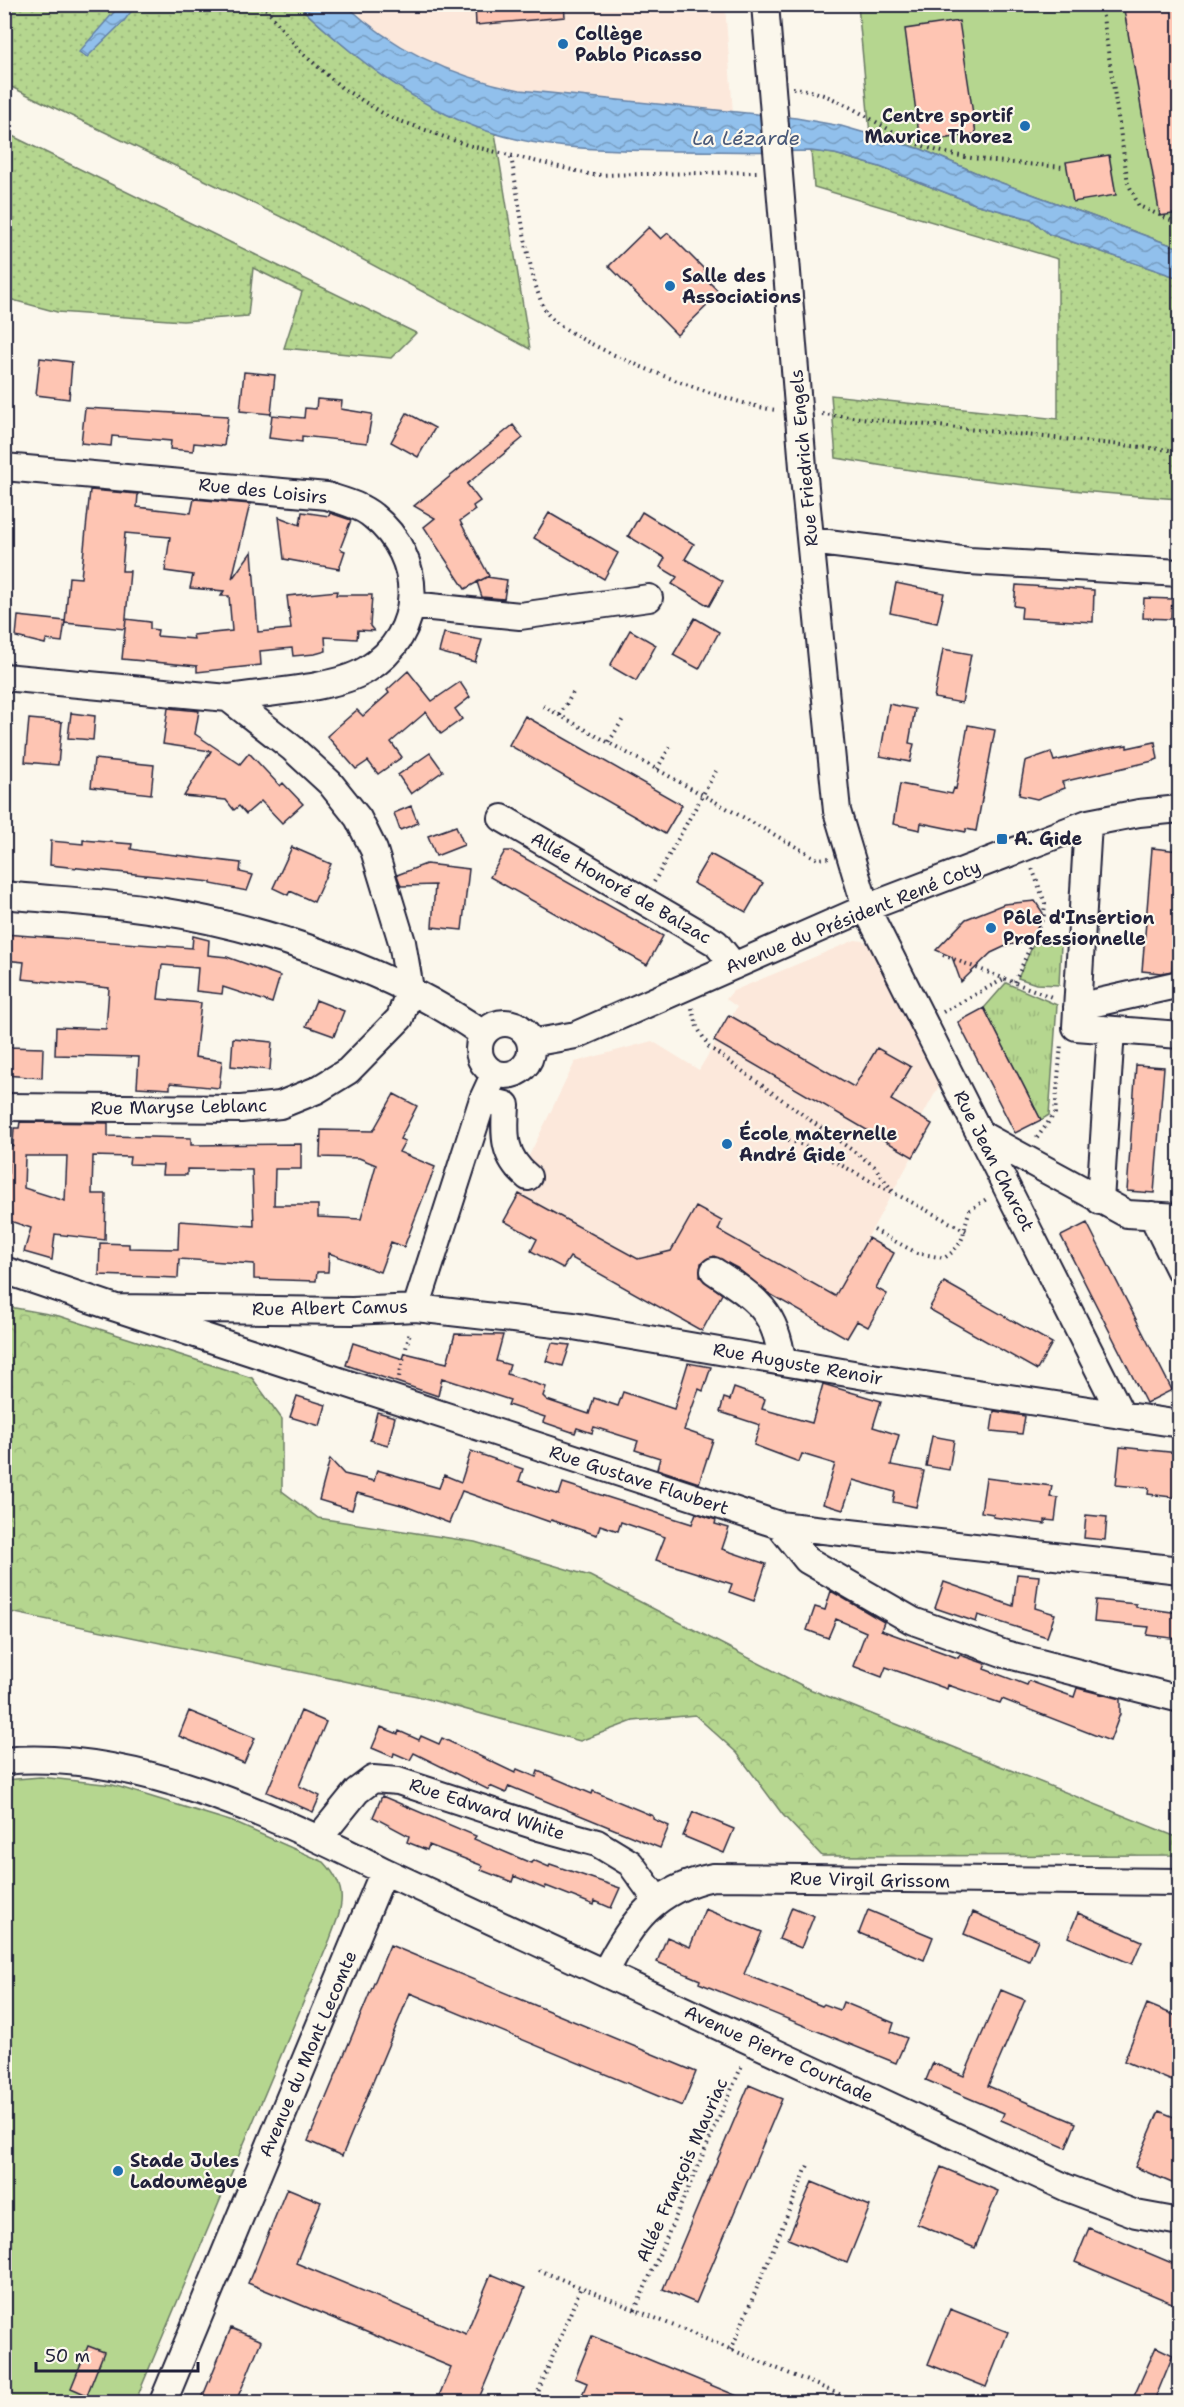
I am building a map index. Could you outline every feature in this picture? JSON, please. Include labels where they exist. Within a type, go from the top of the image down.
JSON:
[{"type":"street","name":"Rue Friedrich Engels","points":[[765,4],[837,811],[866,908]]},
{"type":"street","name":"Rue des Loisirs","points":[[4,467],[327,496],[347,502],[371,514],[390,532],[405,552],[411,576],[411,605],[402,632],[385,654],[366,670],[339,681],[228,698],[4,677]]},
{"type":"street","points":[[812,541],[969,561],[1179,573]]},
{"type":"street","points":[[411,605],[520,616],[649,598]]},
{"type":"street","points":[[228,698],[330,783],[358,818],[374,850],[402,942],[410,989]]},
{"type":"street","name":"Avenue du Président René Coty","points":[[531,1043],[576,1035],[866,908],[1088,823],[1139,813],[1179,809]]},
{"type":"street","name":"Allée Honoré de Balzac","points":[[502,818],[716,943],[734,966]]},
{"type":"street","points":[[1088,823],[1076,1027],[1179,1035]]},
{"type":"street","points":[[4,895],[153,910],[227,925],[308,950],[410,989],[483,1034]]},
{"type":"street","name":"Rue Jean Charcot","points":[[866,908],[1121,1414]]},
{"type":"street","points":[[1077,1007],[1179,984]]},
{"type":"street","name":"Rue Maryse Leblanc","points":[[4,1107],[241,1109],[280,1105],[317,1090],[348,1071],[400,1018],[410,989]]},
{"type":"street","points":[[510,1023],[524,1030],[531,1043],[530,1058],[522,1069],[509,1075],[495,1073],[483,1063],[480,1056],[479,1049],[483,1034],[495,1025],[510,1023]]},
{"type":"street","points":[[1100,1201],[1111,1030]]},
{"type":"street","name":"Rue Albert Camus","points":[[4,1270],[116,1308],[352,1311],[416,1308],[483,1099],[495,1073]]},
{"type":"street","points":[[483,1099],[506,1105],[505,1149],[515,1167],[528,1178]]},
{"type":"street","points":[[980,1134],[1127,1214],[1179,1217]]},
{"type":"street","points":[[1152,1215],[1179,1271]]},
{"type":"street","points":[[714,1271],[748,1293],[772,1319],[779,1336],[782,1361]]},
{"type":"street","name":"Rue Gustave Flaubert","points":[[116,1308],[779,1525],[1179,1570]]},
{"type":"street","name":"Rue Auguste Renoir","points":[[416,1308],[573,1326],[1179,1424]]},
{"type":"street","points":[[779,1525],[807,1560],[913,1621],[1005,1654],[1179,1699]]},
{"type":"street","name":"Avenue Pierre Courtade","points":[[4,1761],[39,1757],[126,1770],[238,1804],[319,1838],[384,1871],[1067,2188],[1136,2214],[1179,2222]]},
{"type":"street","name":"Rue Edward White","points":[[319,1838],[357,1791],[373,1779],[398,1781],[597,1843],[630,1863],[657,1900]]},
{"type":"street","name":"Avenue du Mont Lecomte","points":[[163,2403],[384,1871]]},
{"type":"street","name":"Rue Virgil Grissom","points":[[605,1973],[624,1935],[657,1900],[687,1882],[714,1877],[1179,1882]]},
{"type":"path","points":[[262,4],[300,51],[342,88],[389,117],[467,145],[593,175],[779,172]]},
{"type":"path","points":[[1101,4],[1128,183],[1139,206],[1179,224]]},
{"type":"path","points":[[771,87],[806,89],[870,117],[919,145],[981,159],[1063,167]]},
{"type":"path","points":[[511,157],[537,288],[547,313],[573,336],[700,390],[755,408],[1179,451]]},
{"type":"path","points":[[560,715],[574,691]]},
{"type":"path","points":[[543,706],[818,859],[851,857]]},
{"type":"path","points":[[609,742],[623,719]]},
{"type":"path","points":[[657,770],[671,745]]},
{"type":"path","points":[[644,901],[716,771]]},
{"type":"path","points":[[1015,982],[1045,908],[1024,848]]},
{"type":"path","points":[[943,955],[1077,1007]]},
{"type":"path","points":[[924,1022],[1004,978]]},
{"type":"path","points":[[686,987],[697,1027],[709,1047],[874,1166],[894,1193]]},
{"type":"path","points":[[1023,1158],[1055,1113],[1061,1035]]},
{"type":"path","points":[[777,1136],[803,1145],[966,1231]]},
{"type":"path","points":[[874,1230],[917,1253],[944,1258],[956,1251],[966,1231],[967,1217],[974,1206],[1008,1188]]},
{"type":"path","points":[[393,1399],[416,1308]]},
{"type":"path","name":"Allée François Mauriac","points":[[635,2310],[753,2042]]},
{"type":"path","points":[[731,2350],[808,2165]]},
{"type":"path","points":[[539,2270],[858,2403]]},
{"type":"path","points":[[534,2403],[581,2287]]},
{"type":"shaded area","name":"Collège Pablo Picasso","points":[[362,4],[725,5],[733,113],[520,90],[483,83],[458,75],[423,59],[374,29],[360,18]]},
{"type":"shaded area","name":"École maternelle André Gide","points":[[855,940],[868,944],[940,1084],[922,1117],[929,1126],[824,1317],[696,1249],[666,1297],[521,1211],[519,1194],[533,1167],[526,1162],[575,1062],[652,1041],[699,1070],[737,1007],[726,999],[733,991]]},
{"type":"green space","points":[[4,5],[298,5],[365,63],[389,80],[440,110],[495,133],[530,349],[298,225],[5,84]]},
{"type":"green space","name":"Centre sportif Maurice Thorez","points":[[858,5],[1179,5],[1179,248],[991,179],[921,149],[870,134]]},
{"type":"green space","points":[[4,132],[416,333],[391,358],[284,348],[302,292],[253,268],[248,316],[183,321],[57,312],[5,298]]},
{"type":"green space","points":[[811,151],[835,154],[880,167],[975,204],[1031,219],[1049,234],[1179,278],[1179,499],[1007,483],[836,458],[831,395],[1058,419],[1058,259],[814,187]]},
{"type":"green space","points":[[1034,943],[1061,944],[1059,985],[1036,984],[1018,978]]},
{"type":"green space","points":[[1006,983],[1057,1005],[1049,1115],[1041,1120],[984,1008]]},
{"type":"green space","points":[[4,1306],[59,1316],[252,1378],[282,1419],[282,1491],[318,1518],[475,1542],[590,1576],[807,1688],[1179,1838],[1179,1855],[822,1856],[783,1815],[737,1753],[695,1715],[633,1721],[580,1741],[417,1696],[5,1611]]},
{"type":"green space","name":"Stade Jules Ladoumègue","points":[[40,1777],[113,1785],[233,1822],[324,1862],[338,1881],[340,1890],[340,1908],[330,1939],[135,2402],[5,2402],[5,1780]]},
{"type":"water","points":[[121,4],[136,5],[124,21],[87,57],[79,52]]},
{"type":"water","name":"La Lézarde","points":[[298,5],[346,5],[405,49],[449,70],[496,85],[520,90],[796,118],[841,126],[921,149],[991,179],[1179,248],[1179,278],[1049,234],[1031,219],[975,204],[880,167],[835,154],[811,151],[596,149],[544,144],[493,133],[444,113],[399,87],[337,40]]},
{"type":"building","points":[[475,4],[564,4],[565,17],[476,25]]},
{"type":"building","points":[[1123,4],[1179,4],[1179,213],[1160,216]]},
{"type":"building","points":[[959,21],[976,134],[920,142],[905,29]]},
{"type":"building","points":[[1109,155],[1116,195],[1073,202],[1066,162]]},
{"type":"building","name":"Salle des Associations","points":[[649,227],[661,239],[668,233],[709,274],[705,278],[720,293],[677,335],[609,266]]},
{"type":"building","points":[[40,358],[72,362],[69,399],[36,395]]},
{"type":"building","points":[[244,372],[275,375],[271,414],[240,411]]},
{"type":"building","points":[[317,399],[342,401],[341,409],[372,414],[367,443],[302,436],[302,442],[269,438],[272,415],[304,418],[305,408],[316,409]]},
{"type":"building","points":[[85,408],[228,416],[224,446],[194,443],[193,451],[170,449],[171,441],[112,436],[111,446],[81,443]]},
{"type":"building","points":[[407,413],[435,428],[418,457],[391,442]]},
{"type":"building","points":[[513,425],[523,438],[467,484],[480,501],[473,506],[475,510],[460,521],[489,576],[465,589],[424,527],[435,518],[414,506]]},
{"type":"building","points":[[90,490],[138,494],[137,507],[191,513],[194,499],[250,504],[232,579],[252,551],[258,632],[291,629],[287,596],[337,591],[336,595],[372,595],[370,626],[374,631],[358,630],[357,639],[325,637],[326,651],[315,654],[293,656],[292,648],[260,651],[261,665],[197,672],[197,666],[122,659],[125,629],[65,623],[69,577],[81,578]],"holes":[[[125,533],[170,537],[165,571],[193,575],[190,588],[224,591],[221,596],[229,596],[232,631],[193,635],[194,639],[157,636],[158,630],[150,629],[150,622],[126,619],[125,629],[130,571],[122,571]]]},
{"type":"building","points":[[302,512],[329,516],[330,513],[351,520],[340,549],[345,551],[339,569],[284,559],[279,517],[300,525]]},
{"type":"building","points":[[642,512],[694,544],[685,559],[723,581],[709,606],[672,584],[677,577],[660,567],[665,558],[628,536]]},
{"type":"building","points":[[549,513],[618,553],[604,579],[534,538]]},
{"type":"building","points":[[487,577],[507,580],[504,599],[482,597],[477,582]]},
{"type":"building","points":[[896,583],[944,593],[937,623],[890,613]]},
{"type":"building","points":[[1016,585],[1094,590],[1093,622],[1021,618],[1022,607],[1014,606]]},
{"type":"building","points":[[1144,598],[1172,599],[1171,619],[1143,618]]},
{"type":"building","points":[[18,616],[65,621],[62,642],[46,640],[45,644],[16,637]]},
{"type":"building","points":[[695,618],[719,632],[699,669],[673,655]]},
{"type":"building","points":[[630,630],[656,645],[636,681],[610,666]]},
{"type":"building","points":[[444,633],[482,640],[475,662],[439,652]]},
{"type":"building","points":[[943,649],[971,654],[962,703],[934,698]]},
{"type":"building","points":[[408,671],[432,701],[460,682],[470,697],[455,709],[462,719],[441,734],[426,712],[391,742],[402,757],[378,774],[368,761],[356,769],[327,736],[357,710],[363,716],[389,693],[387,690]]},
{"type":"building","points":[[889,704],[915,709],[909,743],[914,744],[910,762],[880,756]]},
{"type":"building","points":[[168,708],[199,711],[195,734],[240,764],[249,753],[280,786],[283,783],[303,804],[282,823],[261,801],[246,814],[239,806],[234,810],[226,800],[184,796],[211,751],[163,744]]},
{"type":"building","points":[[71,713],[95,716],[93,740],[68,738]]},
{"type":"building","points":[[525,716],[682,805],[665,834],[509,745]]},
{"type":"building","points":[[29,719],[62,722],[58,765],[25,762]]},
{"type":"building","points":[[968,725],[995,730],[976,831],[966,829],[966,832],[921,823],[920,830],[893,824],[900,784],[952,794],[954,788],[956,789]]},
{"type":"building","points":[[1155,742],[1158,759],[1153,761],[1062,782],[1065,788],[1037,799],[1019,795],[1025,761],[1051,752],[1054,761],[1103,749],[1127,745],[1127,748]]},
{"type":"building","points":[[430,753],[443,771],[411,794],[398,775]]},
{"type":"building","points":[[94,759],[154,765],[151,794],[91,787]]},
{"type":"building","points":[[411,806],[418,823],[400,830],[394,813]]},
{"type":"building","points":[[456,826],[464,845],[436,856],[428,836]]},
{"type":"building","points":[[83,840],[132,844],[131,849],[142,851],[241,863],[240,872],[253,875],[247,891],[211,884],[211,882],[50,865],[51,841],[83,844]]},
{"type":"building","points":[[292,847],[331,864],[314,902],[290,891],[288,895],[273,888]]},
{"type":"building","points":[[1152,848],[1179,851],[1172,971],[1161,973],[1142,971]]},
{"type":"building","points":[[505,851],[512,851],[663,936],[647,965],[490,877]]},
{"type":"building","points":[[710,854],[763,883],[746,912],[693,883]]},
{"type":"building","points":[[426,864],[469,869],[462,930],[432,927],[435,885],[401,886],[397,875]]},
{"type":"building","points":[[1035,901],[1043,913],[1032,941],[1008,945],[991,953],[961,982],[952,957],[936,950],[966,919],[1004,904]]},
{"type":"building","points":[[4,934],[192,948],[193,936],[209,940],[208,955],[227,957],[280,976],[272,1003],[223,987],[222,994],[196,991],[198,968],[162,965],[158,999],[201,1003],[195,1057],[222,1061],[219,1088],[170,1083],[170,1089],[137,1087],[139,1057],[55,1055],[56,1027],[106,1029],[109,988],[22,979],[24,962],[4,960]]},
{"type":"building","points":[[316,1000],[344,1011],[334,1036],[306,1026]]},
{"type":"building","points":[[984,1008],[1041,1120],[1015,1133],[958,1022]]},
{"type":"building","points":[[729,1015],[854,1087],[877,1048],[911,1067],[891,1100],[932,1124],[913,1157],[714,1041]]},
{"type":"building","points":[[233,1038],[272,1042],[270,1070],[231,1066]]},
{"type":"building","points":[[6,1047],[43,1048],[42,1078],[5,1075]]},
{"type":"building","points":[[1136,1065],[1164,1067],[1154,1193],[1127,1191]]},
{"type":"building","points":[[394,1094],[417,1106],[400,1139],[405,1141],[399,1152],[435,1167],[404,1247],[391,1242],[380,1272],[329,1253],[328,1272],[317,1272],[316,1281],[254,1279],[254,1264],[179,1259],[178,1278],[99,1275],[100,1243],[129,1244],[129,1248],[178,1249],[179,1221],[254,1226],[252,1170],[187,1169],[187,1175],[162,1175],[163,1165],[129,1164],[130,1157],[93,1156],[92,1194],[106,1194],[105,1240],[55,1234],[52,1260],[24,1252],[31,1228],[4,1219],[4,1173],[8,1175],[9,1145],[13,1146],[14,1128],[19,1128],[20,1122],[108,1123],[108,1136],[191,1138],[191,1145],[301,1144],[301,1169],[275,1169],[274,1205],[318,1205],[318,1217],[361,1219],[376,1165],[359,1158],[320,1157],[321,1130],[373,1131]],"holes":[[[25,1156],[67,1156],[65,1201],[24,1188]]]},
{"type":"building","points":[[519,1194],[638,1259],[671,1251],[696,1207],[722,1221],[718,1230],[835,1296],[868,1238],[894,1253],[876,1288],[887,1294],[868,1327],[857,1321],[847,1338],[768,1293],[737,1268],[714,1256],[701,1263],[700,1277],[722,1294],[702,1331],[570,1257],[563,1268],[531,1251],[537,1239],[504,1221]]},
{"type":"building","points":[[1087,1223],[1172,1390],[1146,1403],[1061,1236]]},
{"type":"building","points":[[944,1282],[1052,1343],[1037,1370],[929,1309]]},
{"type":"building","points":[[455,1334],[503,1335],[496,1361],[510,1365],[507,1374],[546,1387],[543,1396],[547,1400],[589,1414],[594,1398],[618,1406],[623,1392],[674,1409],[688,1363],[711,1367],[703,1391],[699,1389],[684,1430],[713,1440],[699,1483],[657,1469],[660,1458],[635,1450],[638,1441],[594,1427],[592,1433],[577,1428],[575,1433],[543,1422],[545,1417],[508,1405],[510,1400],[442,1378],[438,1396],[346,1365],[353,1343],[403,1359],[405,1353],[447,1363]]},
{"type":"building","points":[[552,1343],[570,1345],[563,1366],[546,1361]]},
{"type":"building","points":[[823,1384],[881,1401],[873,1427],[899,1435],[891,1465],[924,1471],[916,1507],[893,1502],[895,1492],[853,1480],[843,1510],[823,1504],[835,1464],[802,1454],[799,1462],[754,1445],[760,1425],[720,1412],[724,1398],[730,1400],[734,1388],[765,1399],[762,1409],[812,1423]]},
{"type":"building","points":[[297,1396],[326,1405],[320,1426],[290,1417]]},
{"type":"building","points":[[994,1411],[1025,1416],[1022,1434],[991,1431]]},
{"type":"building","points":[[377,1412],[395,1417],[388,1445],[370,1440]]},
{"type":"building","points":[[932,1436],[954,1440],[949,1470],[926,1466]]},
{"type":"building","points":[[1120,1447],[1179,1453],[1179,1498],[1148,1494],[1149,1488],[1116,1485]]},
{"type":"building","points":[[471,1451],[523,1469],[519,1481],[559,1495],[563,1483],[692,1524],[696,1513],[716,1520],[715,1524],[729,1528],[722,1549],[766,1564],[754,1601],[729,1592],[732,1584],[656,1560],[665,1537],[621,1522],[618,1531],[600,1525],[597,1535],[551,1520],[550,1522],[462,1491],[449,1523],[405,1506],[357,1493],[352,1510],[319,1500],[330,1459],[344,1474],[374,1481],[377,1470],[439,1488],[444,1475],[461,1482]]},
{"type":"building","points":[[986,1478],[1052,1486],[1050,1497],[1058,1498],[1055,1521],[1045,1520],[1045,1524],[993,1517],[993,1514],[981,1512]]},
{"type":"building","points":[[1086,1515],[1107,1517],[1105,1540],[1084,1538]]},
{"type":"building","points":[[1017,1574],[1039,1576],[1035,1608],[1055,1614],[1047,1637],[978,1615],[976,1622],[935,1608],[944,1582],[1013,1606]]},
{"type":"building","points":[[831,1591],[884,1622],[881,1630],[958,1658],[960,1655],[986,1664],[984,1669],[1027,1685],[1029,1681],[1074,1697],[1077,1688],[1120,1699],[1120,1714],[1110,1741],[1002,1699],[1000,1703],[948,1685],[947,1689],[886,1667],[882,1677],[853,1666],[866,1632],[836,1619],[828,1638],[807,1630],[815,1607],[825,1610]]},
{"type":"building","points":[[1096,1600],[1136,1604],[1136,1607],[1179,1613],[1179,1639],[1147,1635],[1149,1627],[1094,1622]]},
{"type":"building","points":[[189,1711],[255,1738],[244,1763],[179,1736]]},
{"type":"building","points":[[301,1711],[326,1722],[299,1786],[320,1796],[313,1812],[267,1792]]},
{"type":"building","points":[[381,1727],[398,1734],[399,1731],[419,1740],[421,1736],[439,1744],[442,1738],[515,1773],[517,1769],[536,1777],[538,1771],[653,1816],[653,1819],[669,1826],[660,1848],[509,1786],[506,1793],[490,1786],[489,1790],[414,1753],[410,1760],[394,1753],[393,1757],[372,1748]]},
{"type":"building","points":[[382,1796],[476,1836],[474,1839],[531,1863],[533,1860],[549,1867],[550,1864],[620,1888],[611,1908],[595,1901],[594,1905],[514,1876],[512,1882],[481,1870],[483,1866],[429,1845],[427,1850],[407,1842],[409,1836],[373,1817]]},
{"type":"building","points":[[693,1812],[734,1829],[724,1853],[683,1836]]},
{"type":"building","points":[[792,1907],[814,1916],[801,1948],[779,1939]]},
{"type":"building","points":[[705,1909],[762,1932],[744,1974],[822,2006],[824,2004],[840,2010],[843,2002],[894,2023],[891,2032],[907,2038],[896,2063],[699,1983],[700,1980],[657,1962],[667,1937],[690,1947]]},
{"type":"building","points":[[868,1910],[933,1937],[924,1960],[859,1933]]},
{"type":"building","points":[[973,1912],[1038,1940],[1029,1961],[964,1934]]},
{"type":"building","points":[[1078,1913],[1142,1941],[1132,1964],[1068,1937]]},
{"type":"building","points":[[390,1945],[696,2072],[682,2106],[410,1993],[342,2156],[308,2141]]},
{"type":"building","points":[[1001,1990],[1025,2000],[988,2086],[1076,2123],[1066,2148],[1001,2120],[1004,2113],[926,2080],[933,2063],[964,2076]]},
{"type":"building","points":[[1147,2004],[1179,2017],[1179,2064],[1172,2081],[1124,2061]]},
{"type":"building","points":[[749,2085],[782,2099],[696,2303],[663,2289]]},
{"type":"building","points":[[1159,2111],[1179,2119],[1179,2186],[1135,2167]]},
{"type":"building","points":[[941,2167],[998,2191],[975,2248],[917,2224]]},
{"type":"building","points":[[812,2182],[870,2206],[847,2263],[788,2239]]},
{"type":"building","points":[[287,2188],[321,2202],[296,2263],[466,2334],[491,2274],[525,2288],[477,2403],[436,2403],[451,2367],[248,2283]]},
{"type":"building","points":[[1089,2228],[1179,2266],[1179,2306],[1075,2262]]},
{"type":"building","points":[[950,2309],[1008,2332],[986,2387],[928,2364]]},
{"type":"building","points":[[231,2328],[261,2341],[243,2385],[235,2403],[200,2403]]},
{"type":"building","points":[[592,2336],[752,2403],[600,2403],[582,2395],[587,2383],[575,2378]]},
{"type":"building","points":[[88,2346],[104,2352],[87,2395],[71,2388]]},
{"type":"building","points":[[1156,2347],[1173,2355],[1153,2403],[1131,2403]]},
{"type":"place","name":"Collège Pablo Picasso","points":[[563,44]]},
{"type":"place","name":"Centre sportif Maurice Thorez","points":[[1025,126]]},
{"type":"place","name":"Salle des Associations","points":[[670,286]]},
{"type":"place","name":"A. Gide","points":[[1002,839]]},
{"type":"place","name":"Pôle d'Insertion Professionnelle","points":[[991,928]]},
{"type":"place","name":"École maternelle André Gide","points":[[727,1144]]},
{"type":"place","name":"Stade Jules Ladoumègue","points":[[118,2171]]}]
